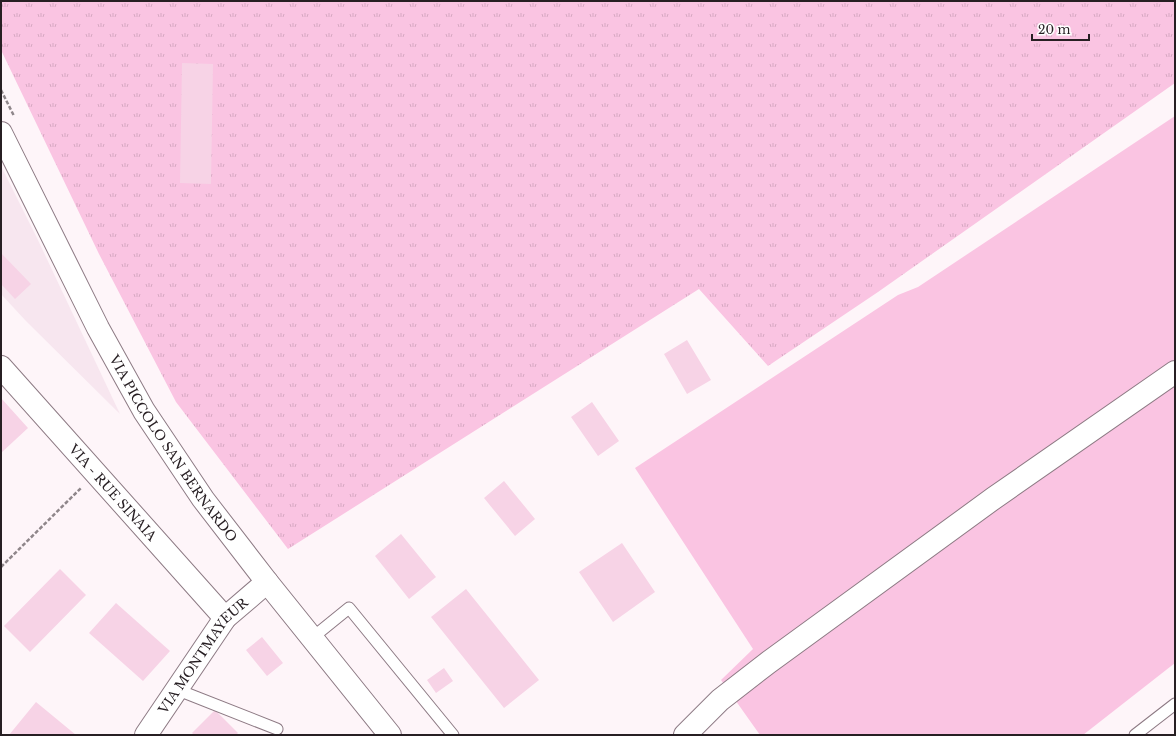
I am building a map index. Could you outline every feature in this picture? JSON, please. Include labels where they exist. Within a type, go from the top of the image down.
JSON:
[{"type":"street","name":"VIA PICCOLO SAN BERNARDO","points":[[8,125],[98,328],[144,411],[204,499],[267,582],[390,735]]},
{"type":"street","name":"VIA - RUE SINAIA","points":[[1,367],[225,618]]},
{"type":"street","points":[[684,735],[720,700],[769,662],[994,498],[1175,372]]},
{"type":"street","name":"VIA MONTMAYEUR","points":[[146,735],[178,690],[225,618],[267,582]]},
{"type":"lane","points":[[312,638],[349,608],[421,694],[453,735]]},
{"type":"lane","points":[[178,690],[277,729]]},
{"type":"lane","points":[[1136,735],[1175,704]]},
{"type":"path","points":[[1,90],[8,125]]},
{"type":"path","points":[[1,567],[96,473]]},
{"type":"shaded area","points":[[1,166],[37,238],[120,414],[26,321],[1,294]]},
{"type":"green space","points":[[1,1],[1175,1],[1175,83],[878,292],[768,366],[699,289],[288,549],[176,402],[99,254],[1,50]]},
{"type":"green space","points":[[1175,116],[1175,663],[1083,735],[760,735],[721,680],[753,649],[635,468],[898,295],[918,287]]},
{"type":"building","points":[[182,63],[213,64],[211,184],[180,183]]},
{"type":"building","points":[[1,253],[31,284],[15,299],[1,284]]},
{"type":"building","points":[[687,340],[711,380],[687,394],[664,354]]},
{"type":"building","points":[[1,398],[28,428],[1,453]]},
{"type":"building","points":[[592,402],[619,441],[598,456],[571,417]]},
{"type":"building","points":[[504,481],[535,519],[515,536],[484,498]]},
{"type":"building","points":[[401,534],[436,577],[409,599],[375,556]]},
{"type":"building","points":[[622,543],[655,592],[613,622],[579,572]]},
{"type":"building","points":[[60,569],[86,595],[30,652],[4,626]]},
{"type":"building","points":[[466,589],[539,680],[504,708],[431,617]]},
{"type":"building","points":[[116,603],[170,651],[143,681],[89,633]]},
{"type":"building","points":[[262,637],[283,663],[267,676],[246,650]]},
{"type":"building","points":[[444,668],[453,681],[436,693],[427,680]]},
{"type":"building","points":[[36,702],[76,735],[9,735]]},
{"type":"building","points":[[215,710],[238,733],[236,735],[194,735],[192,733]]}]
